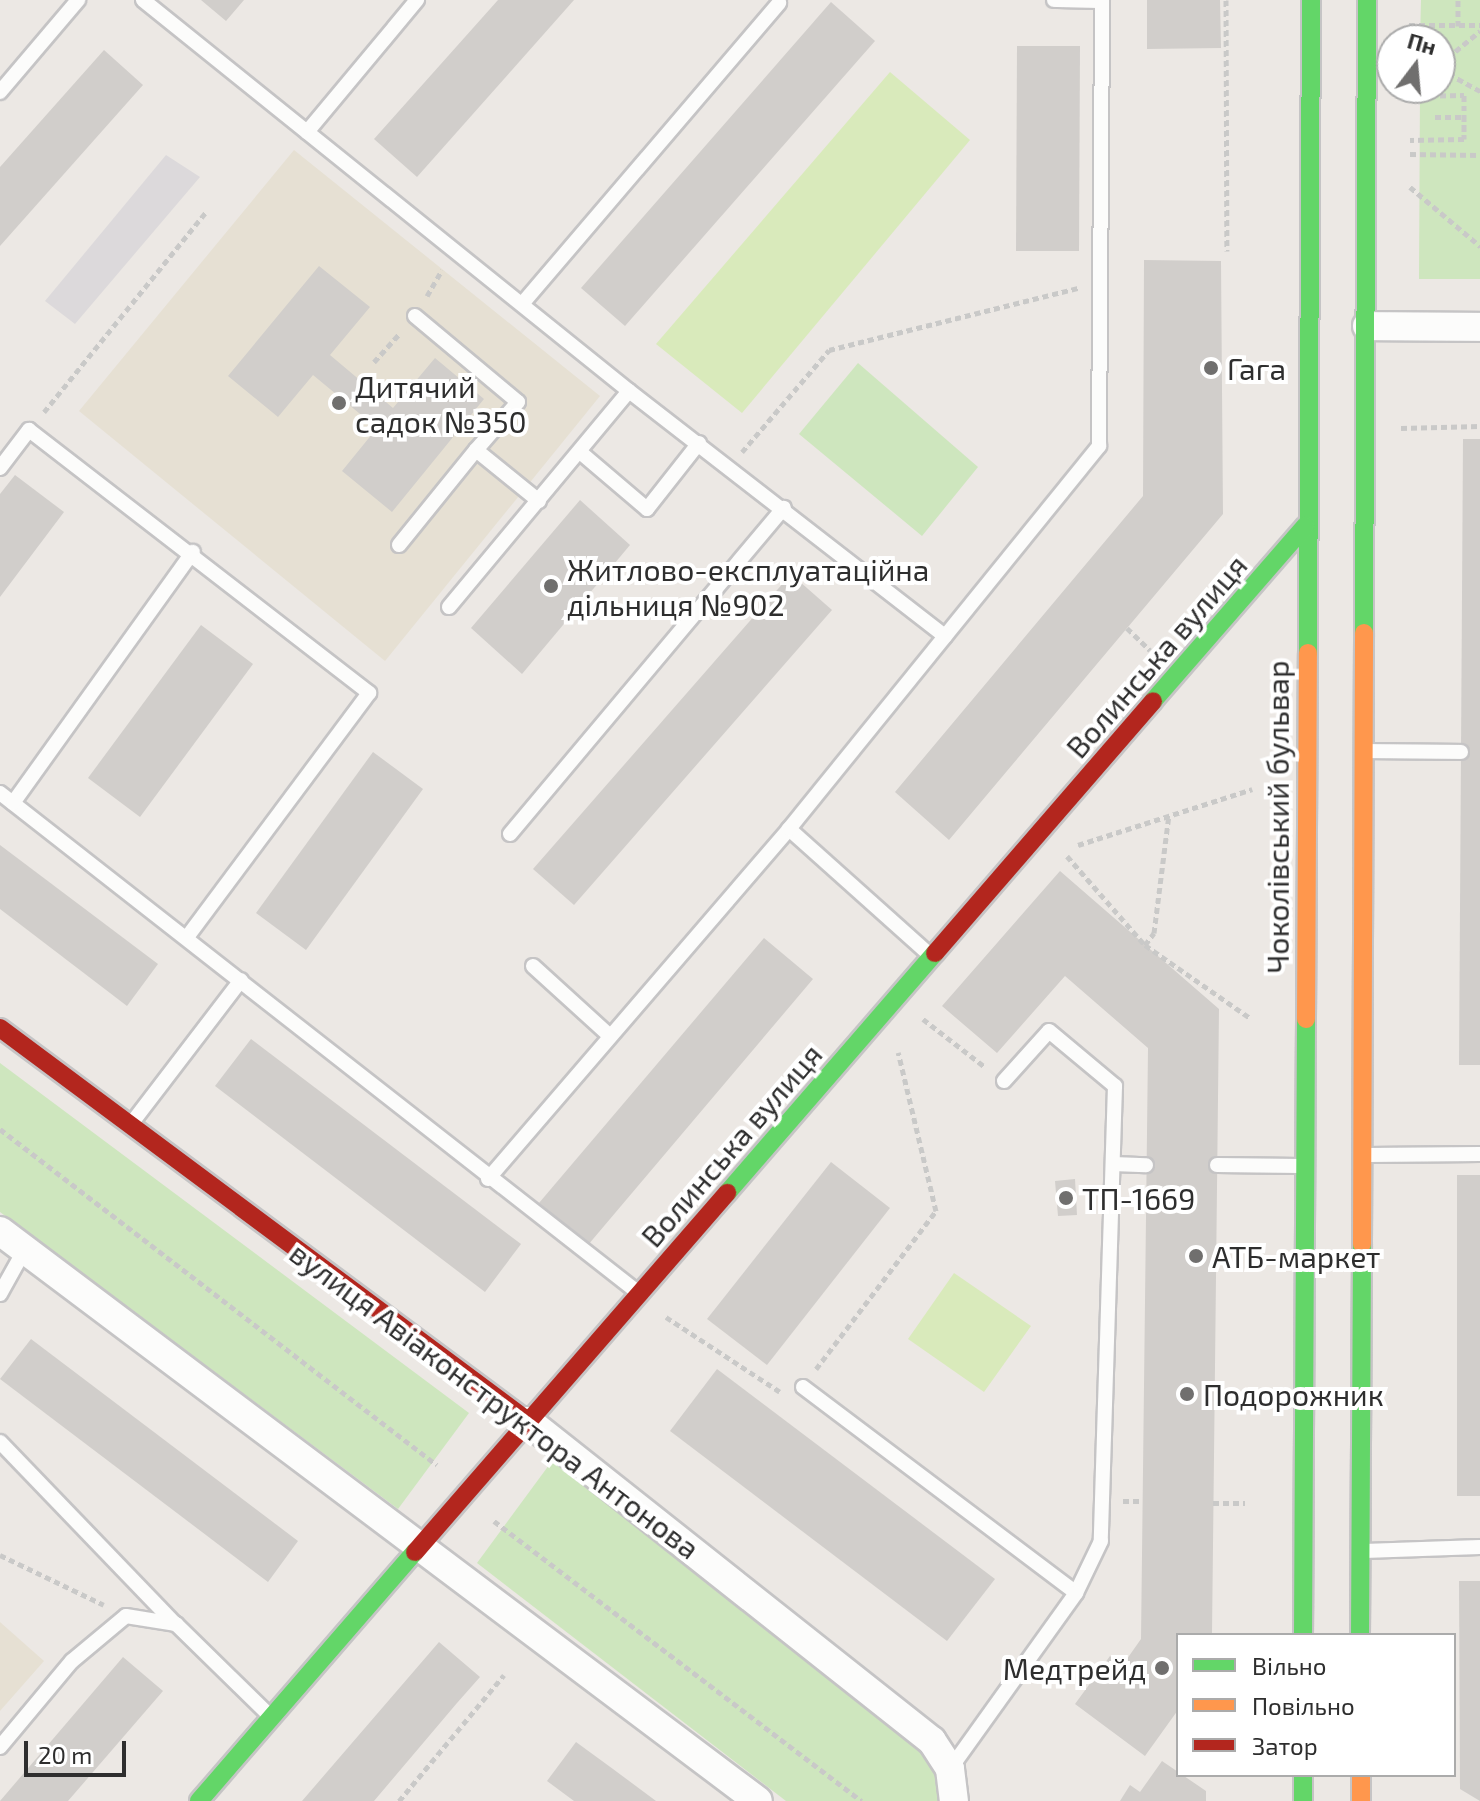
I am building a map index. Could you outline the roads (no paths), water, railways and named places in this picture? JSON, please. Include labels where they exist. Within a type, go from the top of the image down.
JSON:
[{"type":"main road","name":"Чоколівський бульвар","points":[[1303,1633],[1305,526],[1311,0]]},
{"type":"main road","points":[[1360,1633],[1367,0]]},
{"type":"main road","name":"Волинська вулиця","points":[[199,1801],[270,1716],[424,1548],[528,1421],[1305,526]]},
{"type":"main road","name":"вулиця Авіаконструктора Антонова","points":[[0,1028],[528,1421]]},
{"type":"main road","points":[[1303,1777],[1303,1801]]},
{"type":"main road","points":[[1361,1777],[1361,1801]]},
{"type":"street","points":[[1367,326],[1480,327]]},
{"type":"street","points":[[0,1231],[758,1801]]},
{"type":"street","name":"вулиця Авіаконструктора Антонова","points":[[528,1421],[932,1741],[950,1769],[954,1801]]},
{"type":"lane","points":[[0,92],[78,0]]},
{"type":"lane","points":[[143,0],[629,391],[730,466],[945,636]]},
{"type":"lane","points":[[307,132],[417,0]]},
{"type":"lane","points":[[488,1179],[789,829],[1099,446],[1102,0],[1054,0]]},
{"type":"lane","points":[[522,304],[779,3]]},
{"type":"lane","points":[[399,545],[518,402],[415,316]]},
{"type":"lane","points":[[449,607],[629,391]]},
{"type":"lane","points":[[0,468],[29,430],[193,552],[369,693],[187,937]]},
{"type":"lane","points":[[580,452],[647,509],[699,443]]},
{"type":"lane","points":[[476,450],[539,501]]},
{"type":"lane","points":[[510,834],[784,508]]},
{"type":"lane","points":[[13,803],[193,552]]},
{"type":"lane","points":[[1365,751],[1461,752]]},
{"type":"lane","points":[[0,793],[187,937],[488,1179],[639,1294]]},
{"type":"lane","points":[[789,829],[932,956]]},
{"type":"lane","points":[[533,966],[610,1036]]},
{"type":"lane","points":[[130,1125],[241,980]]},
{"type":"lane","points":[[950,1769],[1076,1593],[1101,1541],[1115,1086],[1049,1031],[1004,1081]]},
{"type":"lane","points":[[1363,1155],[1480,1154]]},
{"type":"lane","points":[[1113,1164],[1146,1165]]},
{"type":"lane","points":[[1217,1165],[1305,1166]]},
{"type":"lane","points":[[0,1294],[25,1249]]},
{"type":"lane","points":[[803,1387],[1076,1593]]},
{"type":"lane","points":[[0,1442],[270,1716]]},
{"type":"lane","points":[[1360,1551],[1480,1547]]},
{"type":"lane","points":[[0,1747],[72,1661],[126,1616],[176,1624]]},
{"type":"place","name":"Гага","points":[[1211,368]]},
{"type":"place","name":"Дитячий садок №350","points":[[339,403]]},
{"type":"place","name":"Житлово-експлуатаційна дільниця №902","points":[[551,586]]},
{"type":"place","name":"ТП-1669","points":[[1066,1198]]},
{"type":"place","name":"АТБ-маркет","points":[[1196,1256]]},
{"type":"place","name":"Подорожник","points":[[1187,1394]]},
{"type":"place","name":"Медтрейд","points":[[1162,1668]]}]
